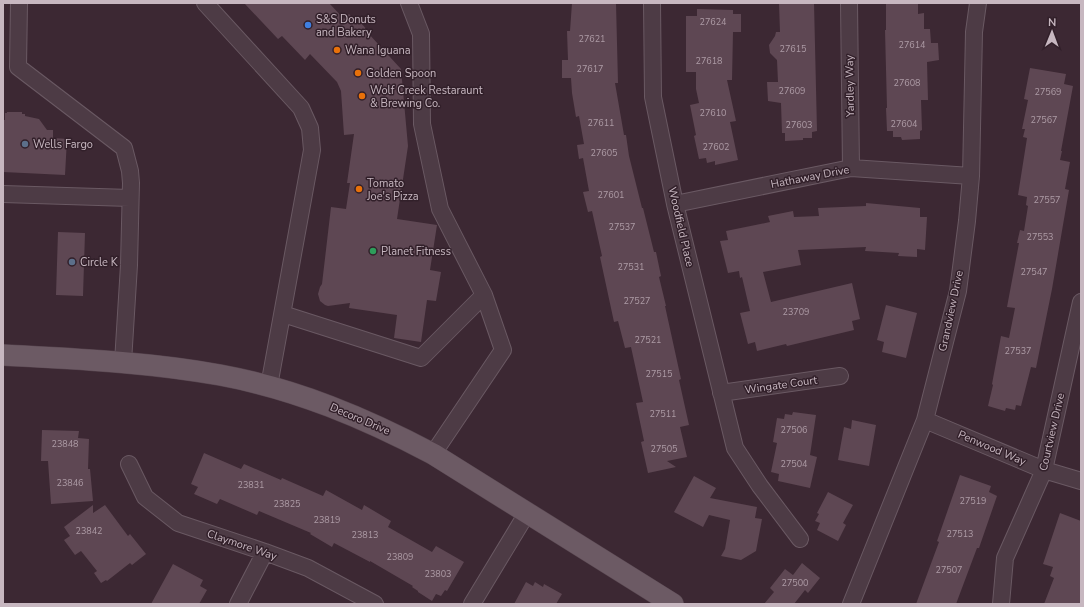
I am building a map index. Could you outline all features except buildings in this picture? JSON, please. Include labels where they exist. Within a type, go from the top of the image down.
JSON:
[{"type":"main road","name":"Decoro Drive","points":[[3,355],[123,362],[179,368],[221,375],[270,386],[312,399],[394,433],[433,454],[673,604]]},
{"type":"street","points":[[19,3],[18,67],[124,148],[130,171],[130,198],[129,265],[123,362]]},
{"type":"street","points":[[206,3],[301,108],[310,128],[312,150],[270,386]]},
{"type":"street","points":[[409,3],[421,34],[422,124],[440,209],[484,295],[503,350],[433,454]]},
{"type":"street","name":"Woodfield Place","points":[[652,3],[653,97],[675,204],[735,448],[760,486],[800,539]]},
{"type":"street","name":"Yardley Way","points":[[849,3],[851,168]]},
{"type":"street","name":"Grandview Drive","points":[[851,604],[925,420],[958,290],[971,176],[974,32],[978,3]]},
{"type":"street","name":"Hathaway Drive","points":[[675,204],[851,168],[971,176]]},
{"type":"street","points":[[3,194],[130,198]]},
{"type":"street","points":[[283,314],[421,358],[484,295]]},
{"type":"street","name":"Courtview Drive","points":[[1001,604],[1005,558],[1044,470],[1081,302]]},
{"type":"street","name":"Wingate Court","points":[[721,393],[840,376]]},
{"type":"street","name":"Penwood Way","points":[[925,420],[1044,470],[1081,481]]},
{"type":"street","name":"Claymore Way","points":[[130,464],[145,497],[178,523],[308,568],[375,604]]},
{"type":"street","points":[[472,604],[527,513]]},
{"type":"street","points":[[238,604],[265,552]]},
{"type":"place","name":"S&S Donuts and Bakery","points":[[308,25]]},
{"type":"place","name":"Wana Iguana","points":[[337,50]]},
{"type":"place","name":"Golden Spoon","points":[[358,73]]},
{"type":"place","name":"Wolf Creek Restaraunt & Brewing Co.","points":[[362,96]]},
{"type":"place","name":"Wells Fargo","points":[[25,144]]},
{"type":"place","name":"Tomato Joe's Pizza","points":[[359,189]]},
{"type":"place","name":"Planet Fitness","points":[[373,251]]},
{"type":"place","name":"Circle K","points":[[72,262]]}]
